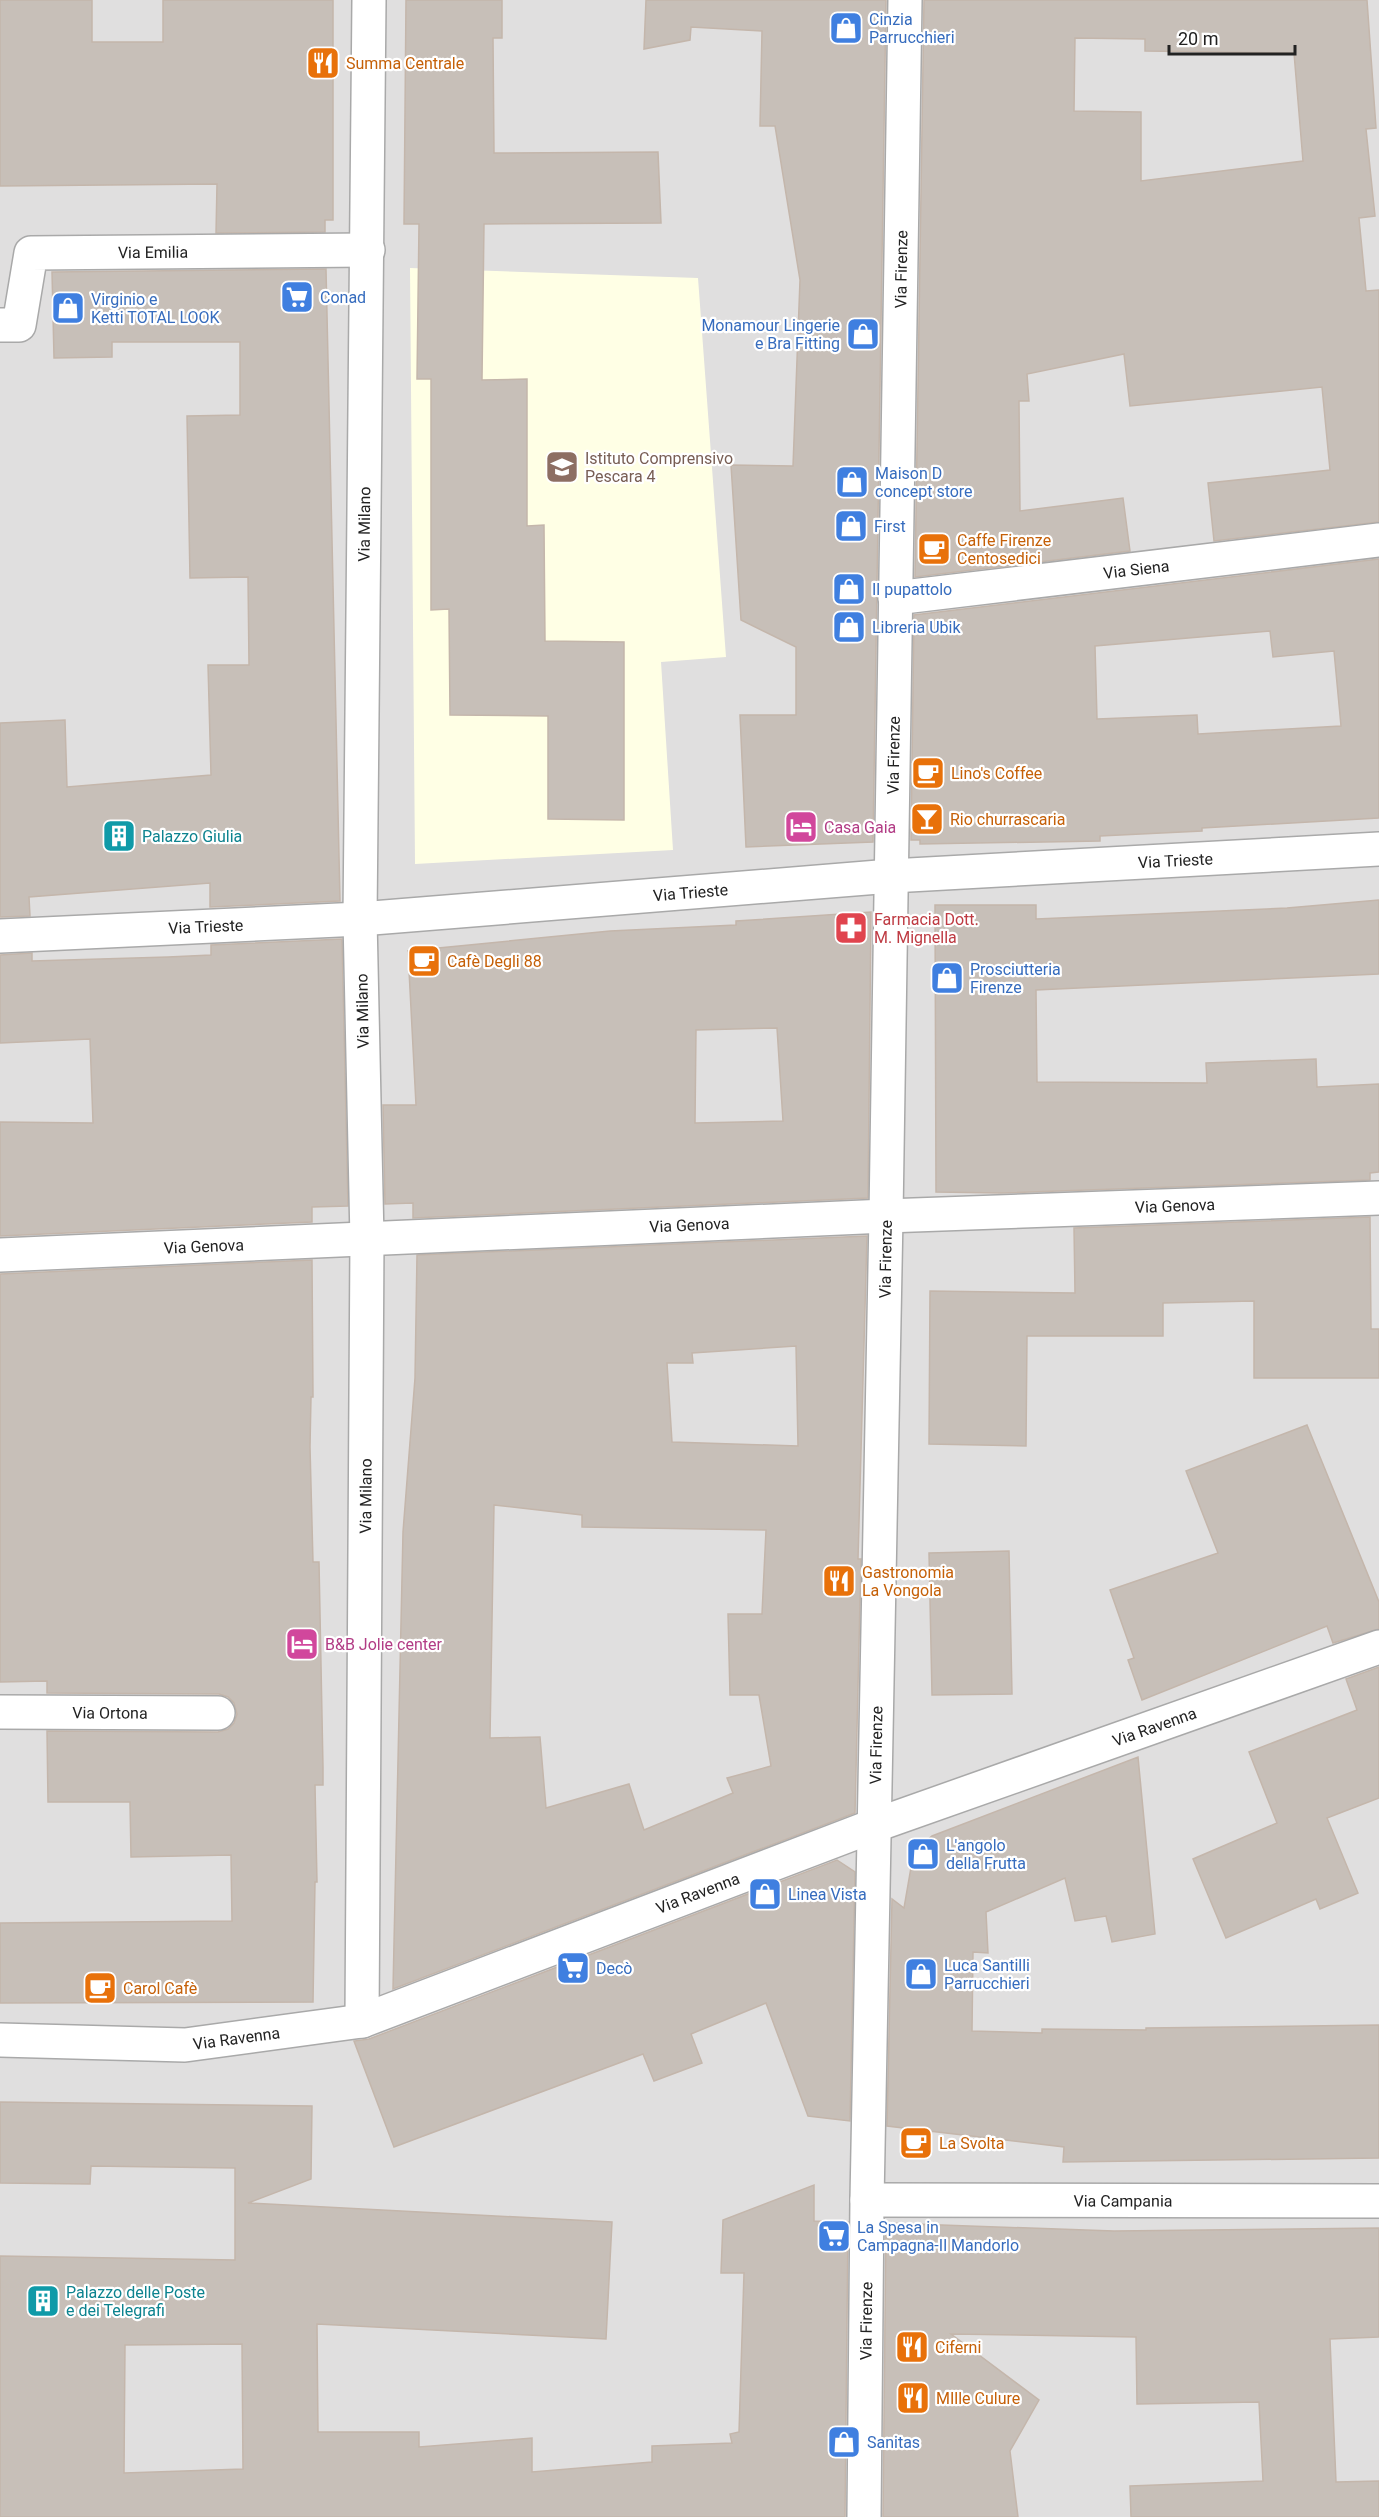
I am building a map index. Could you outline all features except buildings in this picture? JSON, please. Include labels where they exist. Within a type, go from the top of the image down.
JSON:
[{"type":"street","name":"Via Milano","points":[[362,2021],[367,1239],[360,919],[369,0]]},
{"type":"street","name":"Via Firenze","points":[[864,2517],[873,1826],[886,1216],[905,0]]},
{"type":"street","name":"Via Emilia","points":[[0,325],[19,325],[31,253],[368,250]]},
{"type":"street","name":"Via Siena","points":[[895,598],[1379,540]]},
{"type":"street","name":"Via Trieste","points":[[0,936],[360,919],[891,876],[1379,849]]},
{"type":"street","name":"Via Genova","points":[[0,1255],[886,1216],[1379,1198]]},
{"type":"street","name":"Via Ravenna","points":[[0,2040],[185,2045],[362,2021],[873,1826],[1379,1647]]},
{"type":"street","name":"Via Ortona","points":[[0,1712],[218,1713]]},
{"type":"street","name":"Via Campania","points":[[867,2200],[1379,2201]]},
{"type":"shaded area","points":[[0,0],[1379,0],[1379,2517],[0,2517]]},
{"type":"shaded area","name":"Istituto Comprensivo Pescara 4","points":[[410,268],[698,278],[726,657],[661,662],[673,850],[415,864]]},
{"type":"place","name":"Cinzia Parrucchieri","points":[[846,28]]},
{"type":"place","name":"Summa Centrale","points":[[323,63]]},
{"type":"place","name":"Conad","points":[[297,297]]},
{"type":"place","name":"Virginio e Ketti TOTAL LOOK","points":[[68,308]]},
{"type":"place","name":"Monamour Lingerie e Bra Fitting","points":[[863,334]]},
{"type":"place","name":"Istituto Comprensivo Pescara 4","points":[[562,467]]},
{"type":"place","name":"Maison D concept store","points":[[852,482]]},
{"type":"place","name":"First","points":[[851,526]]},
{"type":"place","name":"Caffe Firenze Centosedici","points":[[934,549]]},
{"type":"place","name":"Il pupattolo","points":[[849,589]]},
{"type":"place","name":"Libreria Ubik","points":[[849,627]]},
{"type":"place","name":"Lino's Coffee","points":[[928,773]]},
{"type":"place","name":"Rio churrascaria","points":[[927,819]]},
{"type":"place","name":"Casa Gaia","points":[[801,827]]},
{"type":"place","name":"Palazzo Giulia","points":[[119,836]]},
{"type":"place","name":"Farmacia Dott. M. Mignella","points":[[851,928]]},
{"type":"place","name":"Cafè Degli 88","points":[[424,961]]},
{"type":"place","name":"Prosciutteria Firenze","points":[[947,978]]},
{"type":"place","name":"Gastronomia La Vongola","points":[[839,1581]]},
{"type":"place","name":"B&B Jolie center","points":[[302,1644]]},
{"type":"place","name":"L'angolo della Frutta","points":[[923,1854]]},
{"type":"place","name":"Linea Vista","points":[[765,1894]]},
{"type":"place","name":"Decò","points":[[573,1968]]},
{"type":"place","name":"Luca Santilli Parrucchieri","points":[[921,1974]]},
{"type":"place","name":"Carol Cafè","points":[[100,1988]]},
{"type":"place","name":"La Svolta","points":[[916,2143]]},
{"type":"place","name":"La Spesa in Campagna-Il Mandorlo","points":[[834,2236]]},
{"type":"place","name":"Palazzo delle Poste e dei Telegrafi","points":[[43,2301]]},
{"type":"place","name":"Ciferni","points":[[912,2347]]},
{"type":"place","name":"MIlle Culure","points":[[913,2398]]},
{"type":"place","name":"Sanitas","points":[[844,2442]]}]
